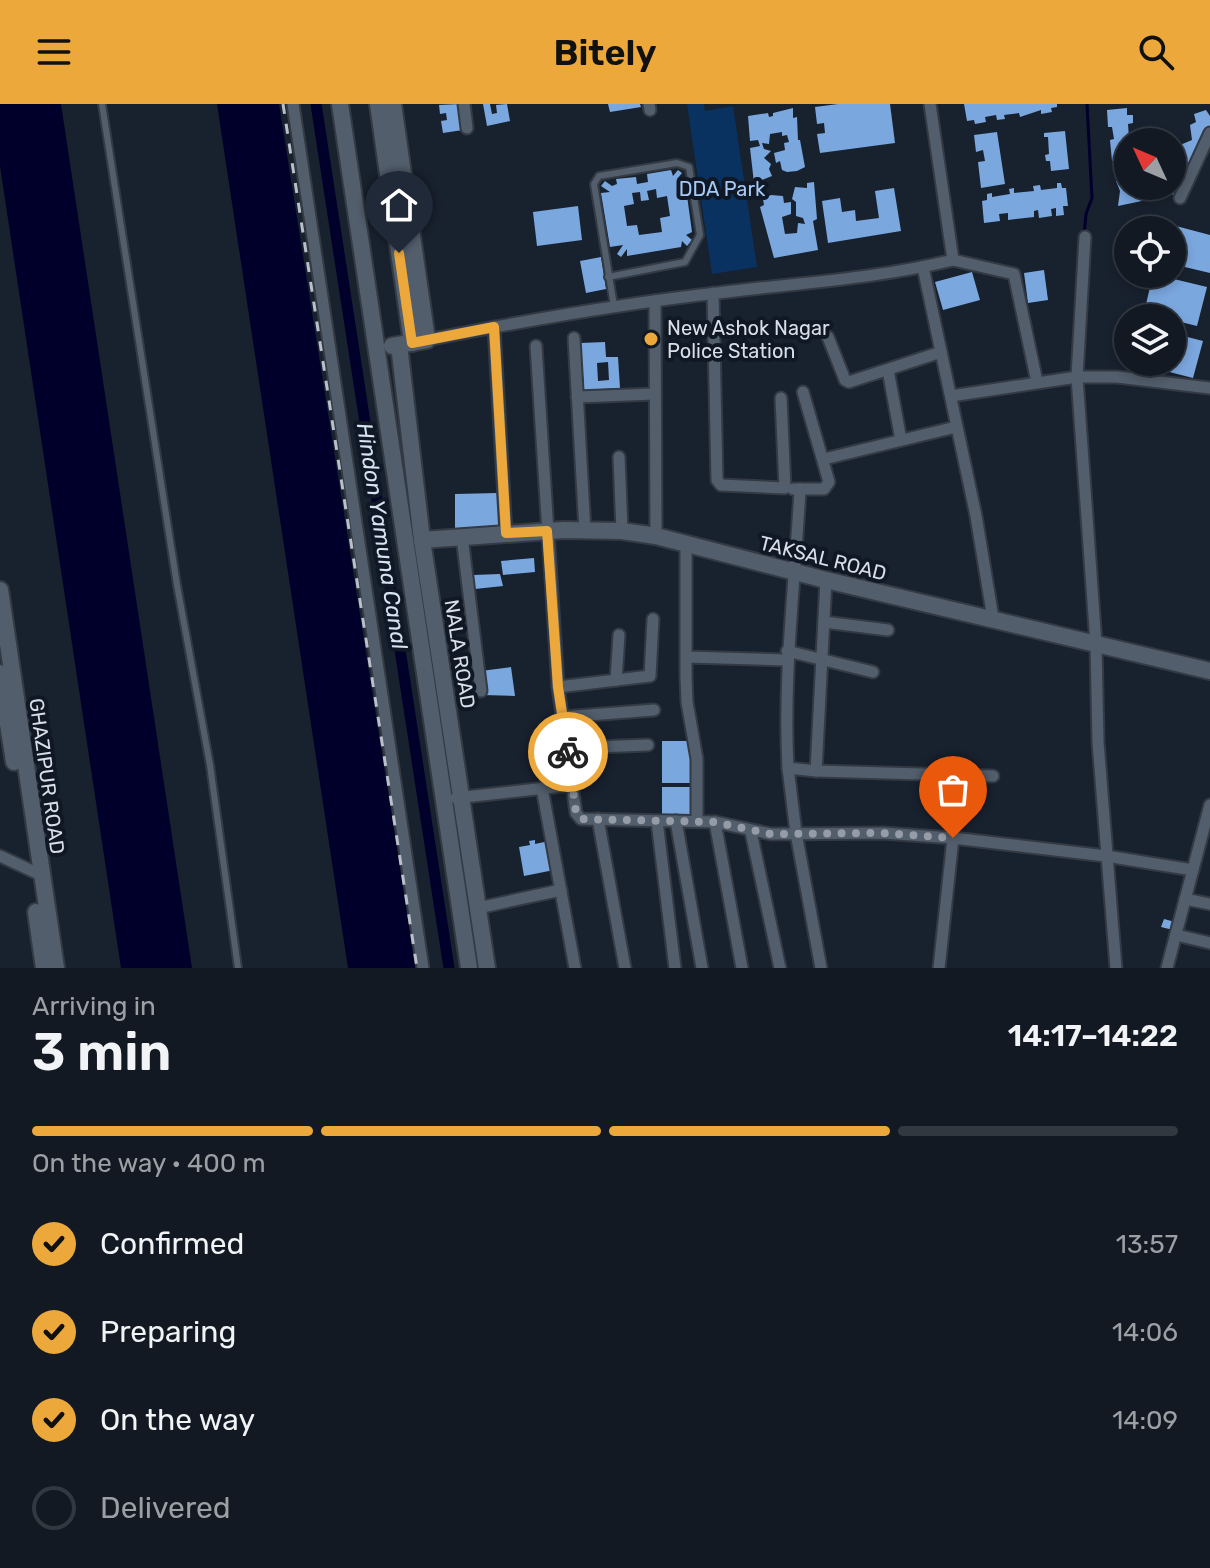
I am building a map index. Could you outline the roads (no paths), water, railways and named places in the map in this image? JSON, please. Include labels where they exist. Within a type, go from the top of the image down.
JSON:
[{"type":"street","points":[[293,104],[423,968]]},
{"type":"street","name":"NALA ROAD","points":[[340,104],[469,968]]},
{"type":"street","points":[[378,104],[413,343]]},
{"type":"street","points":[[393,104],[413,343]]},
{"type":"street","points":[[464,104],[467,128]]},
{"type":"street","points":[[930,104],[953,260]]},
{"type":"street","points":[[1186,185],[1210,133]]},
{"type":"street","points":[[1085,237],[1077,377],[1096,644],[1098,742],[1116,968]]},
{"type":"street","points":[[377,349],[614,306],[923,267],[953,260],[1014,274],[1037,382]]},
{"type":"street","points":[[923,267],[976,516],[993,618]]},
{"type":"street","points":[[713,293],[717,480],[723,487],[818,490],[828,486],[824,459],[803,392]]},
{"type":"street","points":[[655,301],[656,536]]},
{"type":"street","points":[[494,327],[506,533]]},
{"type":"street","points":[[828,337],[847,382],[941,352]]},
{"type":"street","points":[[574,338],[585,531]]},
{"type":"street","name":"NALA ROAD","points":[[413,343],[422,540],[487,968]]},
{"type":"street","points":[[536,346],[558,687],[577,816],[581,819],[715,822],[751,832],[883,833],[953,838],[1193,870]]},
{"type":"street","points":[[888,370],[901,440]]},
{"type":"street","points":[[951,396],[1077,377],[1117,377],[1210,388]]},
{"type":"street","points":[[577,397],[654,394]]},
{"type":"street","points":[[781,398],[785,488]]},
{"type":"street","points":[[824,459],[956,427]]},
{"type":"street","points":[[619,457],[622,531]]},
{"type":"street","points":[[800,489],[785,716],[796,833],[821,968]]},
{"type":"street","name":"TAKSAL ROAD","points":[[422,540],[547,531],[622,531],[656,536],[826,580],[1210,671]]},
{"type":"street","points":[[462,537],[481,691]]},
{"type":"street","points":[[686,545],[687,702],[697,759],[697,821]]},
{"type":"street","points":[[816,771],[826,580]]},
{"type":"street","name":"GHAZIPUR ROAD","points":[[0,590],[36,873],[44,968]]},
{"type":"street","points":[[558,687],[647,677],[651,674],[653,619]]},
{"type":"street","points":[[824,622],[888,630]]},
{"type":"street","points":[[616,680],[619,635]]},
{"type":"street","points":[[687,657],[787,655],[822,659],[873,672]]},
{"type":"street","name":"GHAZIPUR ROAD","points":[[0,673],[56,968]]},
{"type":"street","points":[[563,717],[654,710]]},
{"type":"street","points":[[568,748],[648,745]]},
{"type":"street","points":[[436,748],[454,746]]},
{"type":"street","points":[[788,768],[993,776]]},
{"type":"street","points":[[444,799],[572,785]]},
{"type":"street","points":[[542,788],[574,968]]},
{"type":"street","points":[[1167,968],[1210,805]]},
{"type":"street","points":[[598,819],[625,968]]},
{"type":"street","points":[[657,821],[675,968]]},
{"type":"street","points":[[676,821],[702,968]]},
{"type":"street","points":[[715,822],[742,968]]},
{"type":"street","points":[[751,832],[780,968]]},
{"type":"street","points":[[939,968],[953,838]]},
{"type":"street","points":[[0,856],[36,873]]},
{"type":"street","points":[[478,908],[561,890]]},
{"type":"street","points":[[1185,899],[1210,904]]},
{"type":"street","points":[[1176,935],[1210,943]]},
{"type":"lane","points":[[102,104],[177,585],[210,765],[238,968]]},
{"type":"lane","points":[[608,277],[685,262],[700,235],[689,167],[677,163],[599,176],[594,184],[608,277],[614,306]]},
{"type":"waterway","name":"Hindon Yamuna Canal","points":[[316,104],[449,968]]},
{"type":"waterway","points":[[1084,235],[1086,214],[1092,198],[1087,104]]},
{"type":"railway","points":[[283,104],[417,968]]},
{"type":"place","name":"New Ashok Nagar Police Station","points":[[651,339]]},
{"type":"park label","name":"DDA Park","points":[[722,189]]}]
